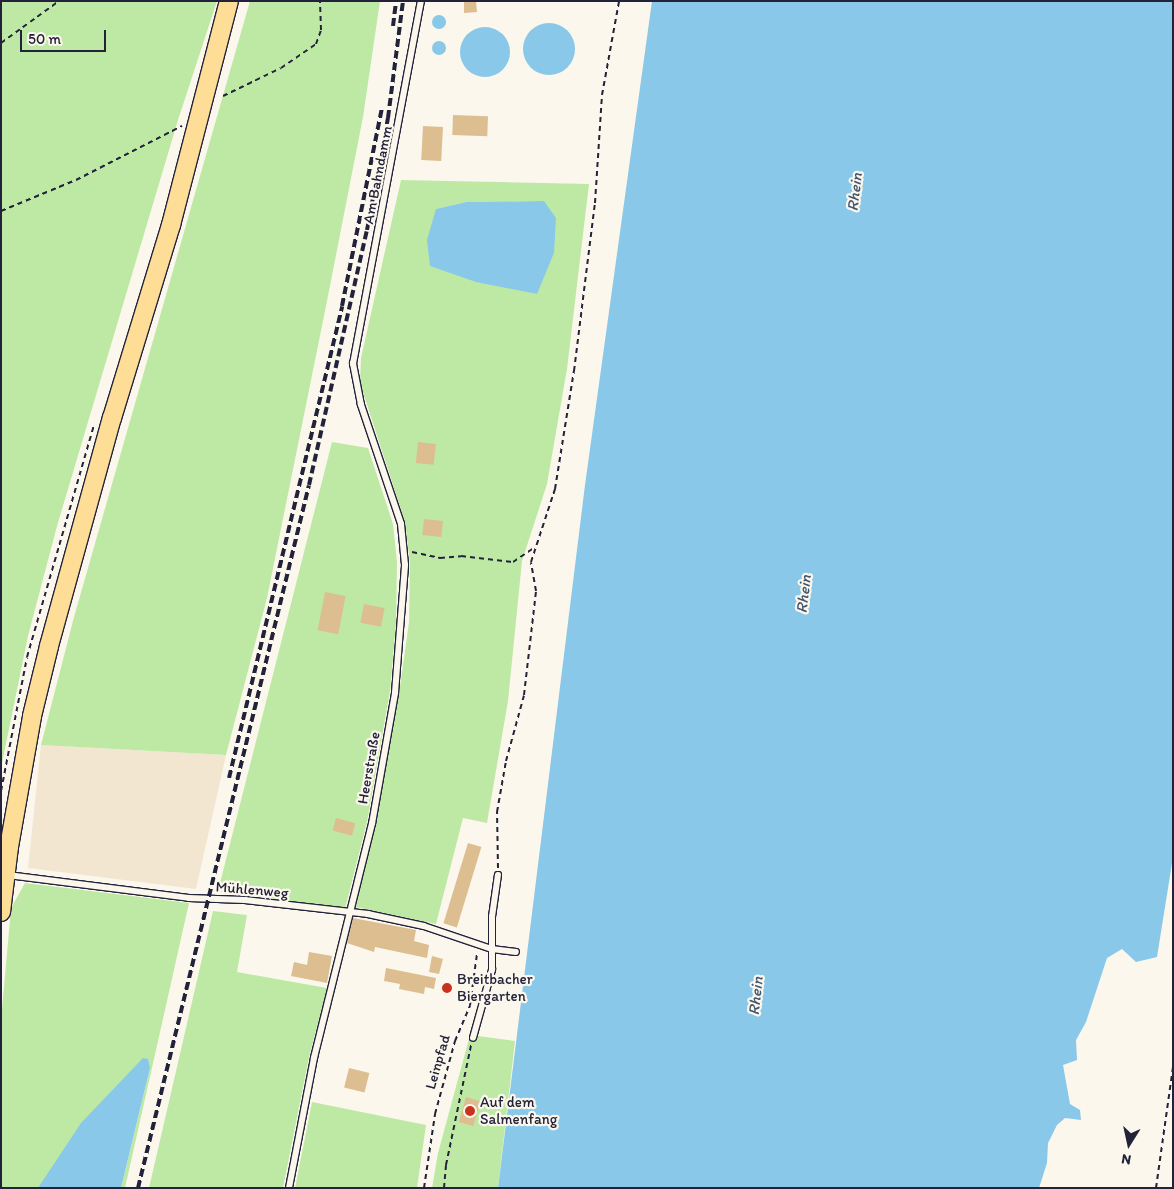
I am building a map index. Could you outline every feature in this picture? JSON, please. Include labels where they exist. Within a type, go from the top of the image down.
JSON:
[{"type":"main road","points":[[1,912],[32,716],[49,646],[112,418],[171,225],[229,1]]},
{"type":"lane","name":"Am Bahndamm","points":[[354,352],[380,229],[421,1]]},
{"type":"lane","name":"Heerstraße","points":[[289,1188],[314,1058],[372,824],[395,693],[403,622],[404,552],[401,524],[353,376],[354,352]]},
{"type":"lane","name":"Mühlenweg","points":[[6,875],[189,898],[244,900],[349,912],[424,926],[492,949],[516,952]]},
{"type":"lane","points":[[473,1038],[488,987],[492,949],[492,917],[498,875]]},
{"type":"path","points":[[1,43],[59,1]]},
{"type":"path","points":[[223,96],[281,68],[316,44],[321,30],[320,1]]},
{"type":"path","points":[[498,875],[500,848],[498,812],[506,761],[524,694],[536,591],[531,562],[554,489],[574,371],[595,203],[602,95],[618,1]]},
{"type":"path","points":[[1,211],[76,180],[182,126]]},
{"type":"path","points":[[404,552],[440,558],[461,556],[513,562],[534,548]]},
{"type":"path","name":"Leinpfad","points":[[424,1188],[435,1114],[455,1041],[470,1005],[479,944]]},
{"type":"path","points":[[444,1188],[446,1165],[473,1038]]},
{"type":"path","points":[[1156,1188],[1173,1067]]},
{"type":"shaded area","points":[[41,745],[226,755],[196,889],[28,868]]},
{"type":"green space","points":[[1,1],[217,1],[178,120],[57,526],[28,636],[1,768]]},
{"type":"green space","points":[[250,1],[380,1],[363,117],[267,598],[226,755],[41,745],[74,617]]},
{"type":"green space","points":[[401,180],[589,184],[567,369],[547,484],[522,561],[508,701],[487,823],[463,818],[436,924],[356,907],[399,694],[409,622],[410,563],[405,522],[360,383],[361,358]],"holes":[[[544,201],[436,209],[466,202]]]},
{"type":"green space","points":[[332,442],[368,448],[393,524],[397,562],[396,622],[390,691],[367,822],[345,909],[218,891]]},
{"type":"green space","points":[[25,883],[189,903],[125,1188],[121,1188],[150,1068],[38,1188],[1,1188],[1,1021],[11,908]]},
{"type":"green space","points":[[213,911],[247,915],[237,972],[327,988],[309,1057],[283,1188],[149,1188]]},
{"type":"green space","points":[[470,1035],[515,1041],[498,1188],[432,1188],[438,1153]]},
{"type":"green space","points":[[312,1102],[426,1125],[417,1188],[295,1188]]},
{"type":"water","name":"Rhein","points":[[652,1],[1173,1],[1173,857],[1157,957],[1136,962],[1122,949],[1107,958],[1086,1022],[1076,1040],[1077,1060],[1063,1065],[1070,1104],[1080,1110],[1081,1120],[1065,1118],[1057,1125],[1048,1143],[1047,1163],[1039,1188],[498,1188],[585,485]]},
{"type":"water","points":[[436,15],[442,15],[446,22],[442,29],[436,29],[432,25],[432,19]]},
{"type":"water","points":[[549,23],[559,25],[567,31],[573,39],[575,49],[573,59],[567,67],[559,73],[549,75],[539,73],[531,67],[525,59],[523,49],[525,39],[531,31],[539,25]]},
{"type":"water","points":[[490,27],[503,34],[509,42],[509,62],[503,70],[495,76],[480,77],[467,70],[461,62],[460,47],[467,34],[475,28]]},
{"type":"water","points":[[436,41],[442,41],[446,48],[442,55],[436,55],[432,51],[432,45]]},
{"type":"water","points":[[544,201],[556,218],[554,253],[537,294],[476,282],[430,266],[427,240],[436,209],[466,202]]},
{"type":"water","points":[[143,1058],[148,1059],[150,1068],[121,1188],[38,1188],[81,1123]]},
{"type":"building","points":[[464,1],[476,1],[477,12],[464,13]]},
{"type":"building","points":[[453,115],[488,116],[487,136],[452,135]]},
{"type":"building","points":[[423,126],[443,127],[441,161],[421,160]]},
{"type":"building","points":[[418,442],[436,444],[434,465],[416,463]]},
{"type":"building","points":[[424,519],[443,521],[441,537],[422,535]]},
{"type":"building","points":[[325,592],[346,596],[338,634],[318,630]]},
{"type":"building","points":[[364,604],[385,608],[381,627],[360,623]]},
{"type":"building","points":[[336,818],[355,823],[352,836],[333,831]]},
{"type":"building","points":[[468,843],[481,847],[457,927],[443,923]]},
{"type":"building","points":[[353,918],[416,930],[414,941],[429,945],[427,958],[375,947],[374,952],[347,943]]},
{"type":"building","points":[[309,952],[332,956],[327,983],[291,976],[294,962],[307,965]]},
{"type":"building","points":[[432,956],[443,959],[439,974],[429,972]]},
{"type":"building","points":[[386,968],[436,978],[434,989],[425,987],[424,994],[399,989],[400,984],[384,981]]},
{"type":"building","points":[[349,1068],[369,1073],[365,1092],[344,1087]]},
{"type":"building","name":"Auf dem Salmenfang","points":[[466,1097],[480,1101],[473,1126],[459,1122]]},
{"type":"railway","points":[[393,26],[396,1]]},
{"type":"railway","points":[[138,1188],[309,485],[367,230],[388,118],[403,1]]},
{"type":"railway","points":[[229,778],[342,306],[382,108]]},
{"type":"place","name":"Breitbacher Biergarten","points":[[447,988]]},
{"type":"place","name":"Auf dem Salmenfang","points":[[470,1111]]}]
